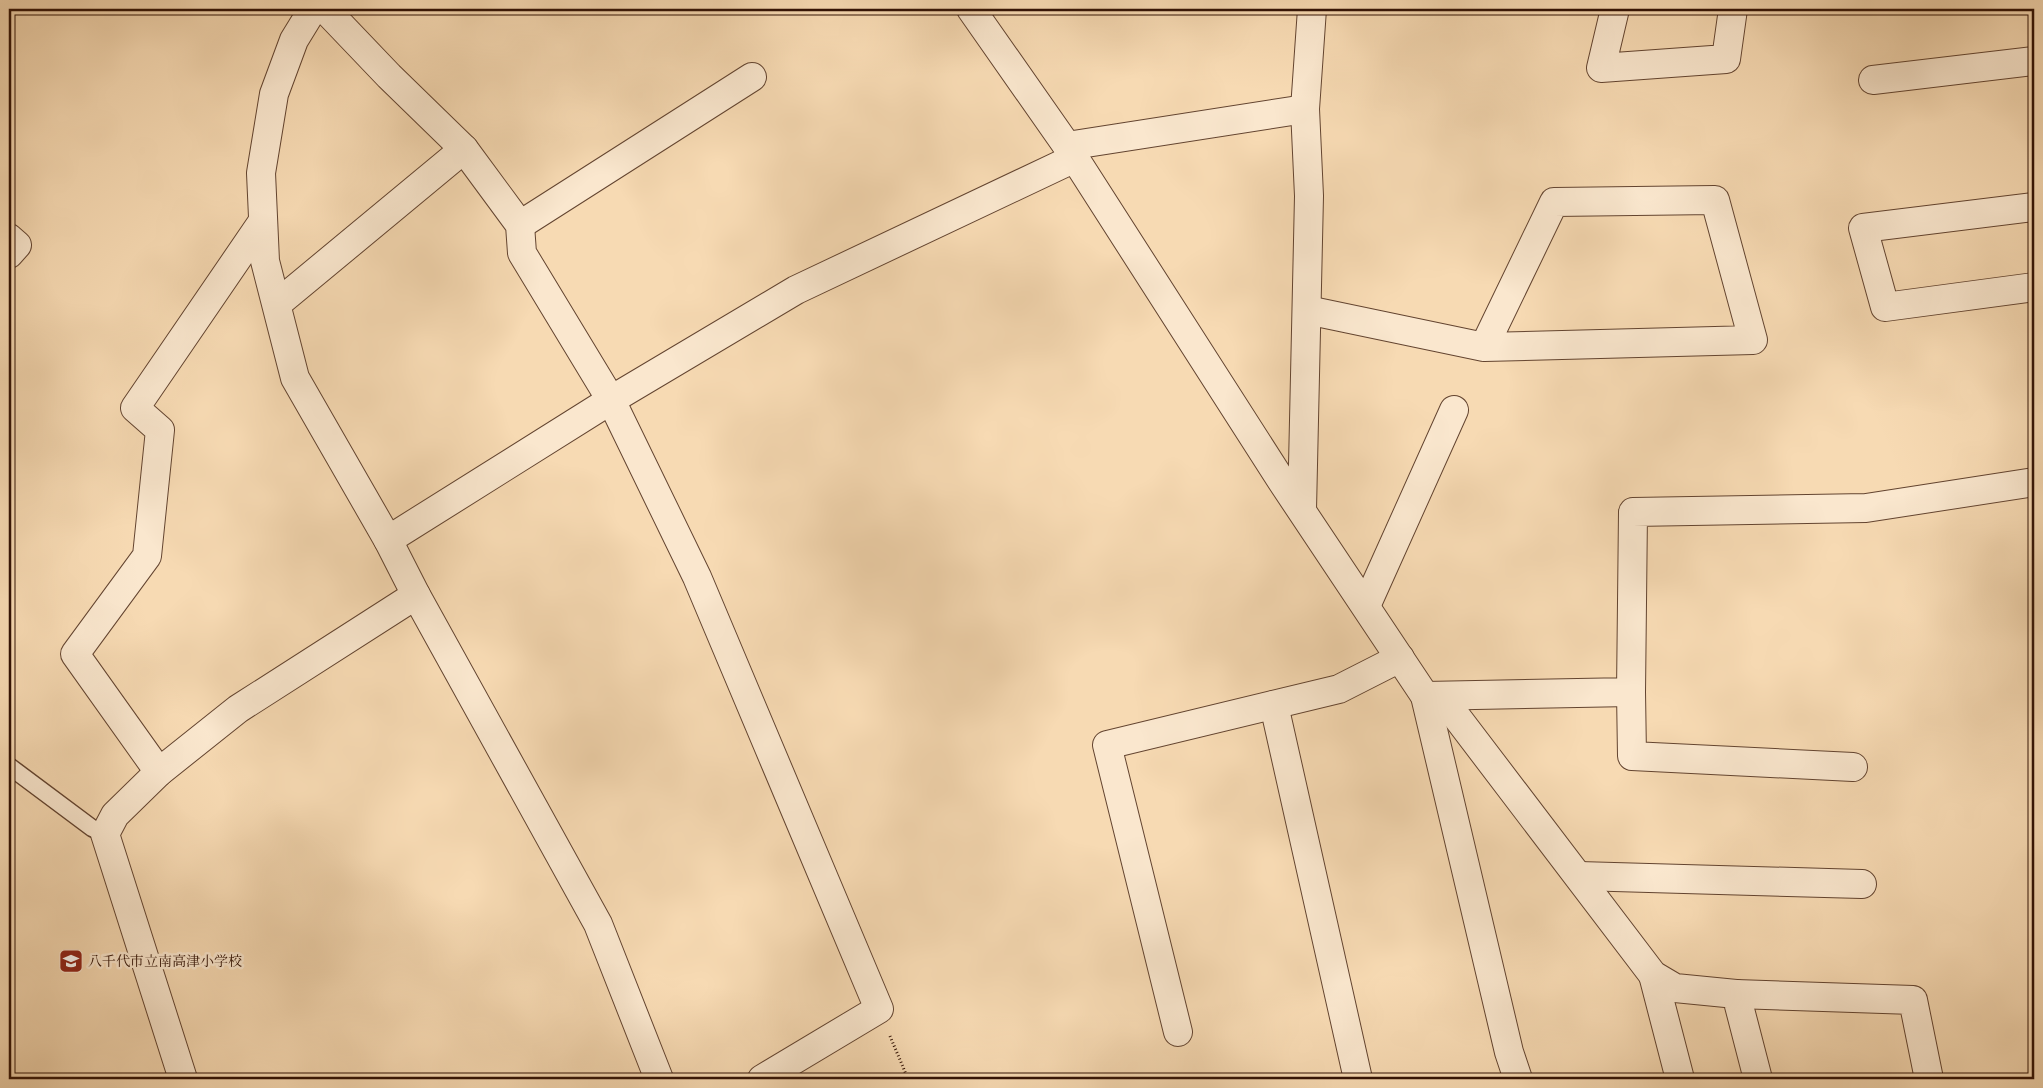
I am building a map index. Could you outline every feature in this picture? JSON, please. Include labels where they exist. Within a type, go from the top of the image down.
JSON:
[{"type":"street","points":[[313,9],[294,40],[274,94],[261,173],[265,261],[295,378],[388,540],[416,595],[598,924],[659,1079]]},
{"type":"street","points":[[325,9],[388,76],[464,149],[520,224],[522,253],[611,400],[697,577],[879,1009],[762,1079]]},
{"type":"street","points":[[971,9],[1071,152],[1280,480],[1302,510],[1425,696],[1509,1052],[1518,1079]]},
{"type":"street","points":[[1302,510],[1309,196],[1305,109],[1312,9]]},
{"type":"street","points":[[1615,9],[1601,68],[1726,59],[1733,9]]},
{"type":"street","points":[[1873,80],[2034,61]]},
{"type":"street","points":[[520,224],[752,77]]},
{"type":"street","points":[[388,540],[611,400],[796,290],[1071,152],[1305,109]]},
{"type":"street","points":[[277,304],[464,149]]},
{"type":"street","points":[[1307,310],[1484,347],[1752,340],[1715,200],[1554,202],[1484,347]]},
{"type":"street","points":[[2034,207],[1864,228],[1885,307],[2034,287]]},
{"type":"street","points":[[159,772],[75,654],[146,556],[160,430],[135,408],[263,221]]},
{"type":"street","points":[[9,238],[17,245],[9,254]]},
{"type":"street","points":[[1366,606],[1454,410]]},
{"type":"street","points":[[1853,767],[1632,756],[1633,512],[1866,508],[2034,482]]},
{"type":"street","points":[[183,1079],[105,834],[115,815],[159,772],[238,708],[416,595]]},
{"type":"street","points":[[1178,1032],[1107,745],[1339,689],[1400,658]]},
{"type":"street","points":[[1425,696],[1631,692]]},
{"type":"street","points":[[1425,696],[1456,716],[1653,974],[1676,988],[1736,994],[1913,1000],[1929,1079]]},
{"type":"street","points":[[1274,705],[1358,1079]]},
{"type":"street","points":[[1579,876],[1862,884]]},
{"type":"street","points":[[1653,974],[1680,1079]]},
{"type":"street","points":[[1736,994],[1758,1079]]},
{"type":"lane","points":[[9,766],[92,828],[105,834]]},
{"type":"path","points":[[879,1009],[908,1079]]},
{"type":"place","name":"八千代市立南高津小学校","points":[[71,961]]}]
